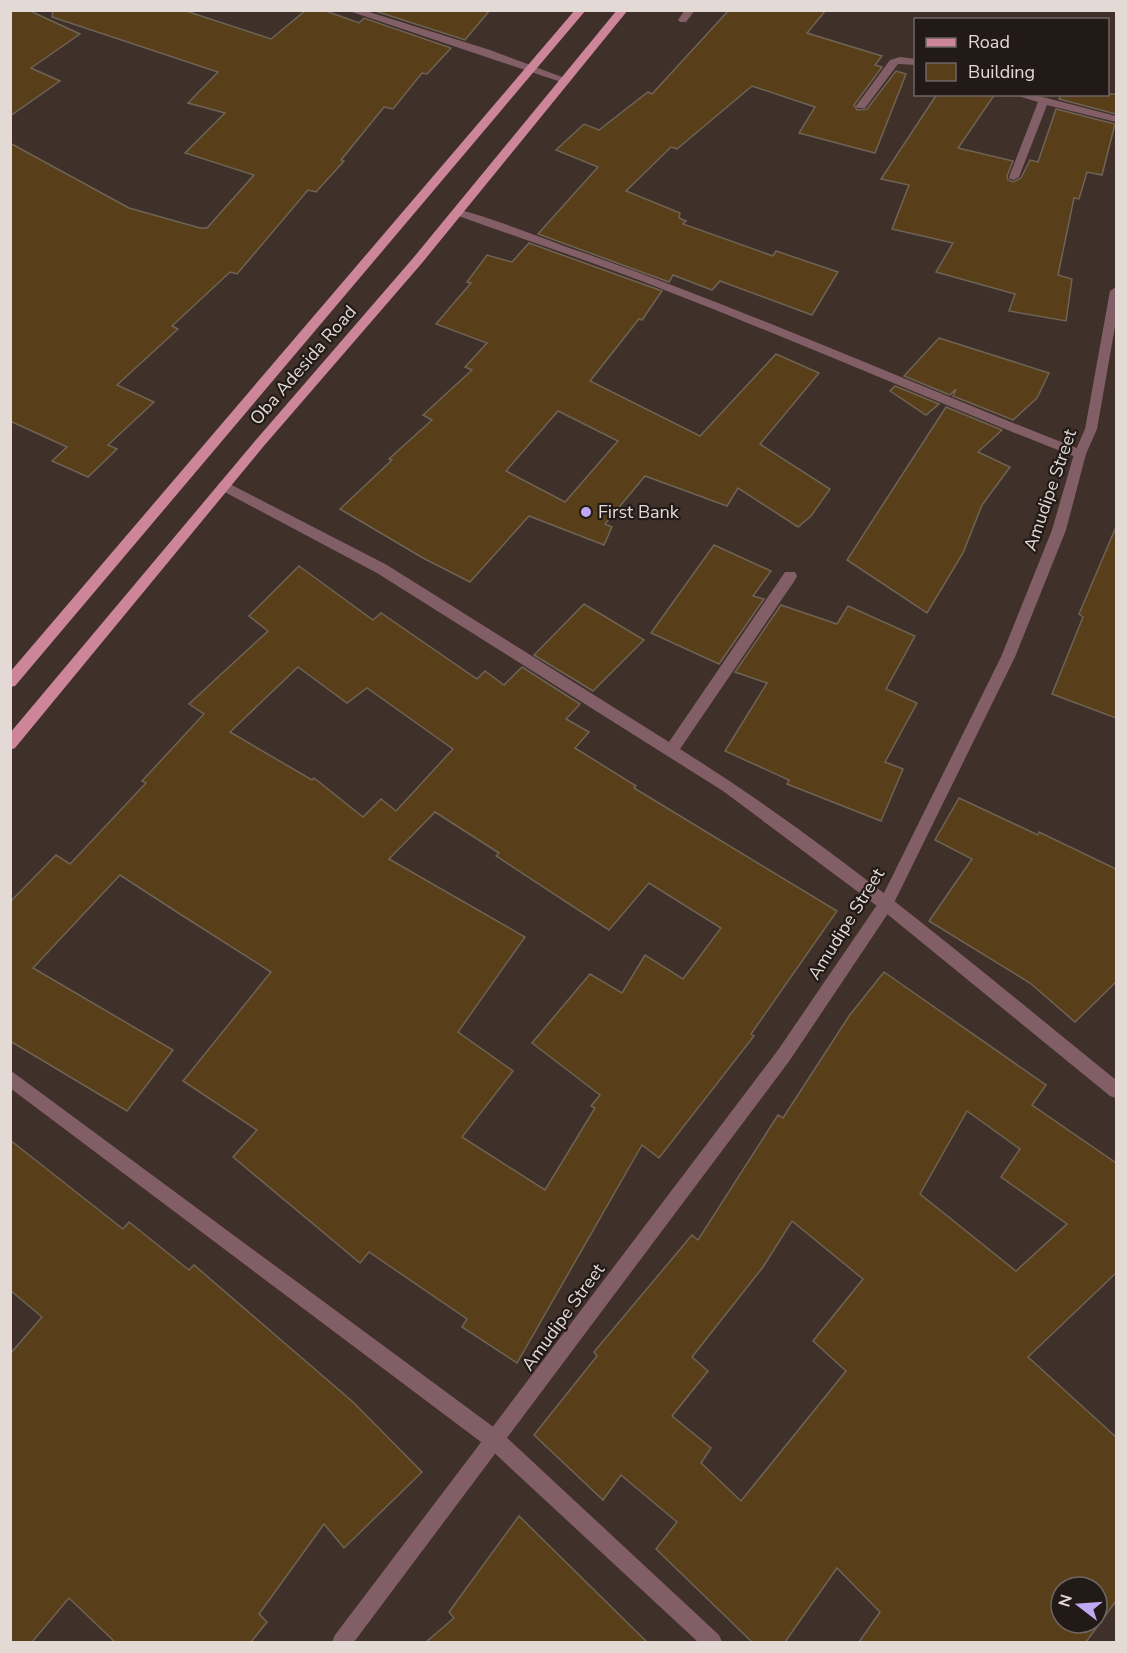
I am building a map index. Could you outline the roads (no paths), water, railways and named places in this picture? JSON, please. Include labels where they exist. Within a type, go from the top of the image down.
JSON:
[{"type":"main road","name":"Oba Adesida Road","points":[[11,680],[581,10]]},
{"type":"main road","name":"Oba Adesida Road","points":[[10,744],[224,486],[457,212],[623,10]]},
{"type":"street","points":[[351,10],[565,80]]},
{"type":"street","points":[[683,20],[690,10]]},
{"type":"street","points":[[861,106],[894,62],[900,60],[914,62]]},
{"type":"street","points":[[1023,96],[1116,119]]},
{"type":"street","points":[[1014,177],[1042,102]]},
{"type":"street","points":[[457,212],[669,287],[834,353],[941,400],[1080,454]]},
{"type":"street","name":"Amudipe Street","points":[[342,1642],[496,1441],[784,1055],[886,904],[1008,657],[1059,530],[1080,454],[1091,429],[1116,291]]},
{"type":"street","points":[[224,486],[382,569],[728,787],[886,904],[1116,1090]]},
{"type":"street","points":[[671,751],[790,576]]},
{"type":"street","points":[[10,1078],[496,1441],[712,1642]]},
{"type":"place","name":"First Bank","points":[[586,512]]}]
